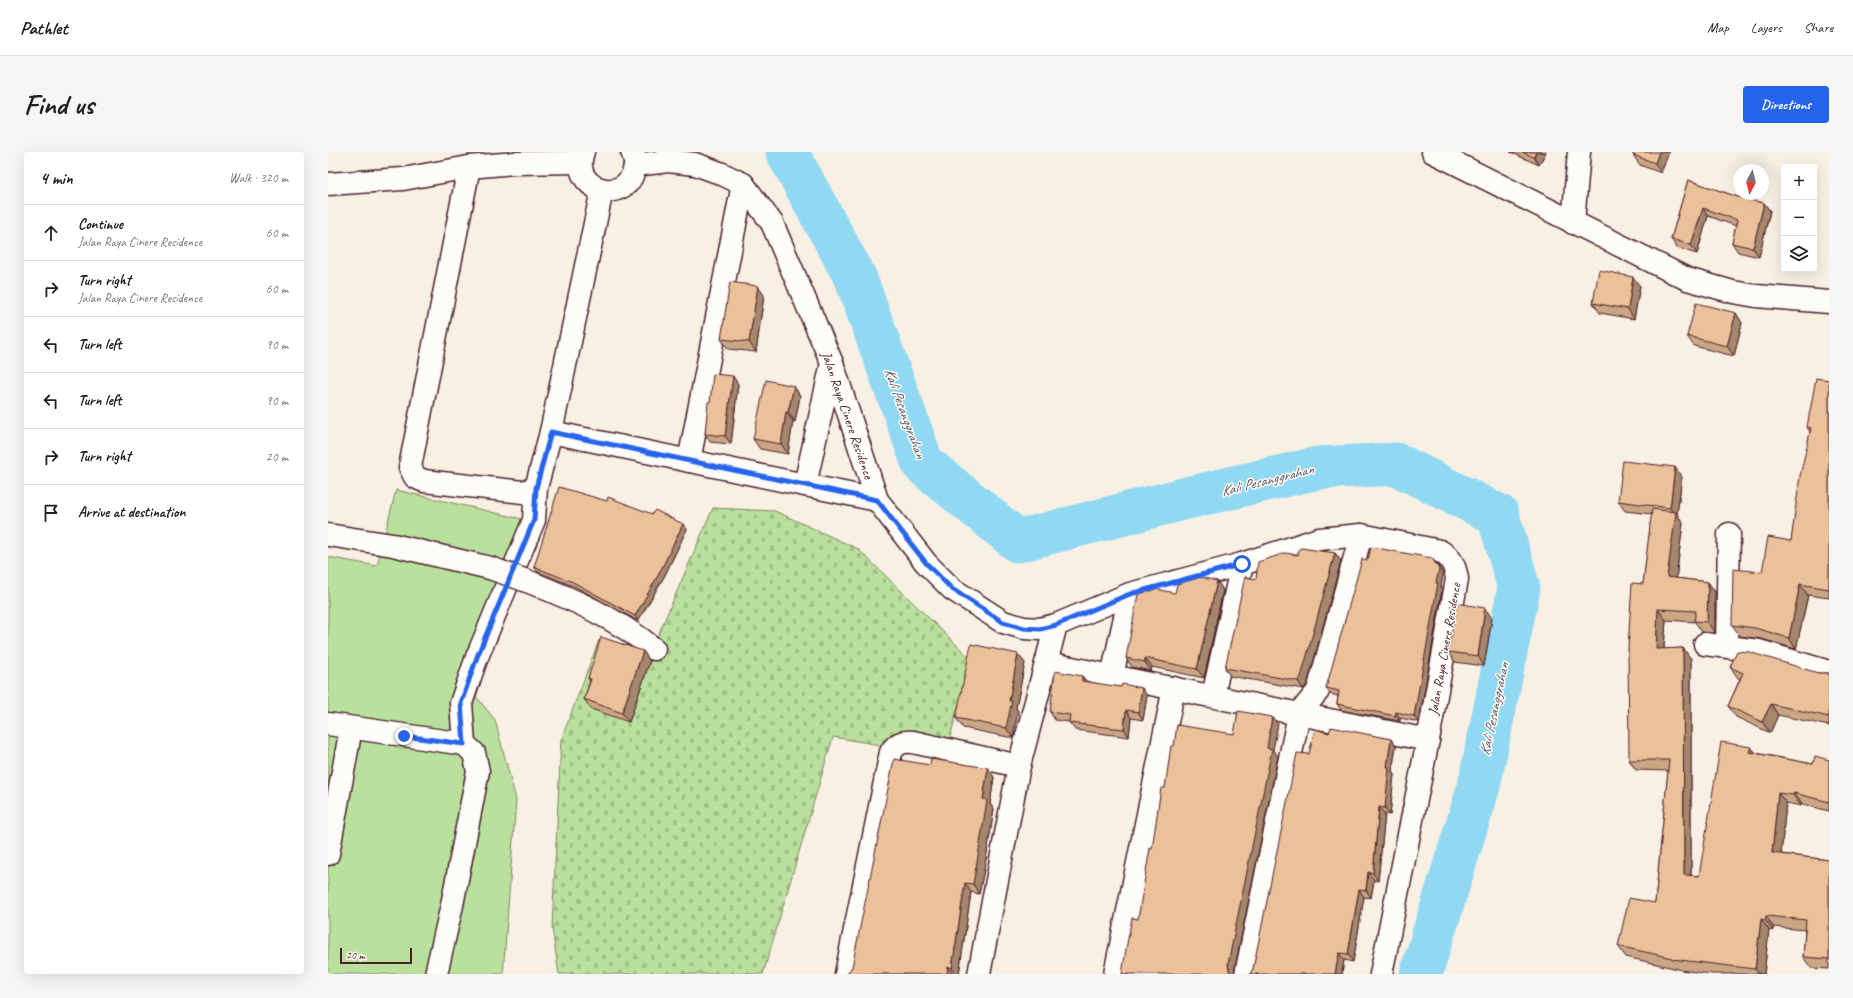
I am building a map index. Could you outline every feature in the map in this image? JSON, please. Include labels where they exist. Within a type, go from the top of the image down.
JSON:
[{"type":"street","points":[[1433,152],[1664,268],[1709,286],[1756,296],[1829,302]]},
{"type":"street","points":[[1573,223],[1579,152]]},
{"type":"street","points":[[328,184],[403,179],[469,167],[581,157],[581,171],[586,180],[593,186],[602,190],[620,188],[628,182],[633,174],[634,159]]},
{"type":"street","name":"Jalan Raya Cinere Residence","points":[[634,159],[695,164],[720,173],[743,184],[772,224],[832,363],[877,500],[926,563],[952,589],[1003,622],[1024,628],[1040,629],[1056,625],[1130,594],[1242,564],[1319,539],[1361,535],[1440,551],[1447,555],[1455,566],[1457,579],[1428,740],[1381,974]]},
{"type":"street","points":[[469,167],[410,466],[415,477],[424,481],[523,492],[536,488]]},
{"type":"street","points":[[689,461],[743,184]]},
{"type":"street","points":[[464,744],[461,703],[477,657],[534,520],[536,488],[551,432],[602,190]]},
{"type":"street","points":[[806,485],[832,363]]},
{"type":"street","points":[[551,432],[877,500]]},
{"type":"street","points":[[1727,646],[1729,534]]},
{"type":"street","points":[[328,535],[393,545],[490,568],[564,596],[593,610],[636,634],[654,649]]},
{"type":"street","points":[[1246,974],[1299,714],[1318,691],[1361,535]]},
{"type":"street","points":[[1212,696],[1242,564]]},
{"type":"street","points":[[1112,676],[1130,594]]},
{"type":"street","points":[[978,974],[1019,766],[1056,625]]},
{"type":"street","points":[[1705,644],[1770,653],[1814,669],[1829,672]]},
{"type":"street","points":[[1047,663],[1428,740]]},
{"type":"street","points":[[1115,974],[1174,688]]},
{"type":"street","points":[[328,724],[464,744],[474,753],[478,771],[452,904],[436,974]]},
{"type":"street","points":[[328,854],[351,728]]},
{"type":"street","points":[[846,974],[891,752],[897,744],[903,741],[912,742],[1019,766]]},
{"type":"green space","points":[[396,490],[522,519],[459,675],[495,720],[516,800],[503,974],[328,974],[328,557],[377,566]]},
{"type":"green space","points":[[713,508],[775,511],[858,549],[971,659],[945,756],[833,737],[763,974],[559,974],[552,928],[561,740],[599,640],[646,663]]},
{"type":"building","points":[[1522,152],[1536,152],[1534,157]]},
{"type":"building","points":[[1634,152],[1659,152],[1655,163],[1633,155]]},
{"type":"building","points":[[1688,180],[1733,195],[1733,200],[1750,200],[1764,203],[1753,248],[1732,243],[1737,220],[1703,208],[1691,245],[1671,239]]},
{"type":"building","points":[[1599,270],[1633,277],[1628,309],[1593,303]]},
{"type":"building","points":[[730,282],[758,286],[749,342],[721,339]]},
{"type":"building","points":[[1696,303],[1736,313],[1727,346],[1687,336]]},
{"type":"building","points":[[713,374],[733,376],[725,436],[705,434],[708,402],[710,402]]},
{"type":"building","points":[[1816,378],[1829,380],[1829,589],[1800,584],[1789,638],[1755,628],[1732,625],[1733,569],[1762,572],[1768,537],[1791,541],[1800,476],[1811,428],[1807,427]]},
{"type":"building","points":[[766,380],[794,386],[788,412],[786,412],[781,444],[753,439]]},
{"type":"building","points":[[1623,461],[1675,467],[1670,508],[1618,501]]},
{"type":"building","points":[[559,487],[607,501],[608,497],[652,514],[655,510],[683,524],[660,572],[635,616],[573,582],[534,567]]},
{"type":"building","points":[[1652,509],[1676,512],[1667,577],[1708,582],[1707,622],[1694,621],[1696,611],[1658,609],[1656,649],[1683,648],[1684,875],[1699,876],[1721,742],[1751,747],[1749,752],[1813,764],[1815,756],[1829,760],[1829,802],[1794,793],[1793,795],[1778,793],[1772,853],[1829,860],[1829,959],[1803,957],[1806,920],[1766,916],[1765,920],[1761,919],[1755,969],[1672,959],[1618,946],[1629,898],[1655,903],[1669,760],[1629,760],[1628,648],[1632,583],[1643,584]]},
{"type":"building","points":[[1371,547],[1432,558],[1439,569],[1436,583],[1438,583],[1414,716],[1396,712],[1395,716],[1337,704],[1339,691],[1326,688],[1362,559],[1368,560]]},
{"type":"building","points":[[1301,548],[1335,553],[1301,677],[1298,681],[1225,668],[1245,577],[1256,579],[1258,562],[1285,553],[1298,555],[1299,549]]},
{"type":"building","points":[[1200,577],[1217,581],[1197,669],[1145,658],[1145,662],[1126,658],[1138,594],[1156,589],[1175,593],[1177,584]]},
{"type":"building","points":[[1457,603],[1485,608],[1478,656],[1448,652]]},
{"type":"building","points":[[601,637],[643,651],[622,713],[584,699],[591,679],[588,678]]},
{"type":"building","points":[[971,644],[1018,654],[1009,701],[1012,701],[1006,728],[956,718]]},
{"type":"building","points":[[1737,651],[1749,652],[1818,673],[1829,673],[1829,717],[1771,704],[1762,722],[1728,706],[1743,673],[1730,667]]},
{"type":"building","points":[[1055,671],[1082,676],[1082,681],[1121,687],[1122,684],[1142,688],[1138,712],[1126,710],[1124,729],[1069,723],[1070,715],[1050,712]]},
{"type":"building","points":[[1238,711],[1272,717],[1267,748],[1272,749],[1228,964],[1231,974],[1122,974],[1132,918],[1138,919],[1150,848],[1152,849],[1161,788],[1165,788],[1171,746],[1174,746],[1177,725],[1234,734]]},
{"type":"building","points":[[1331,727],[1391,739],[1387,767],[1389,767],[1385,808],[1379,807],[1373,873],[1368,872],[1366,890],[1359,889],[1348,954],[1339,953],[1335,974],[1250,974],[1253,969],[1297,753],[1309,754],[1315,729],[1329,733]]},
{"type":"building","points":[[894,759],[930,765],[931,759],[988,768],[983,799],[987,800],[973,884],[965,883],[952,968],[948,967],[947,974],[847,974],[852,967]]},
{"type":"waterway","name":"Kali Pesanggrahan","points":[[787,152],[856,279],[923,464],[1018,541],[1187,498],[1318,468],[1396,464],[1498,515],[1519,588],[1479,786],[1421,974]]},
{"type":"route","points":[[404,736],[464,744],[461,703],[477,657],[534,520],[538,477],[551,432],[877,500],[898,529],[926,563],[952,589],[1003,622],[1024,628],[1040,629],[1056,625],[1130,594],[1242,564]]}]
